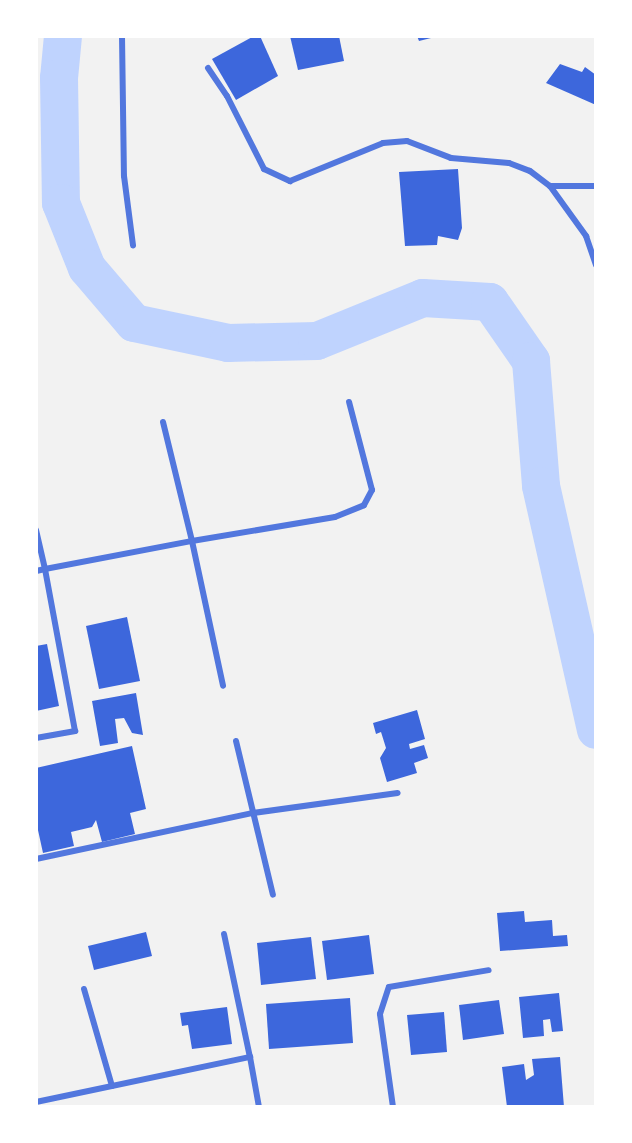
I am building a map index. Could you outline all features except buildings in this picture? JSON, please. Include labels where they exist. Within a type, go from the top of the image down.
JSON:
[{"type":"street","points":[[122,36],[124,176],[133,245]]},
{"type":"street","points":[[208,68],[227,96],[264,169],[290,181],[384,143],[407,141],[451,158],[509,163],[530,171],[550,186],[586,237],[596,265]]},
{"type":"street","points":[[550,186],[596,186]]},
{"type":"street","points":[[36,571],[335,517],[364,506],[372,490],[349,402]]},
{"type":"street","points":[[163,422],[224,686]]},
{"type":"street","points":[[36,530],[75,731],[36,738]]},
{"type":"street","points":[[236,741],[273,895]]},
{"type":"street","points":[[36,859],[253,813],[398,793]]},
{"type":"street","points":[[224,934],[259,1107]]},
{"type":"street","points":[[393,1107],[380,1014],[389,987],[489,970]]},
{"type":"street","points":[[84,989],[112,1086]]},
{"type":"street","points":[[36,1102],[250,1057]]},
{"type":"waterway","points":[[63,36],[59,78],[61,203],[87,268],[134,323],[228,343],[317,341],[423,298],[490,302],[531,361],[541,486],[596,730]]}]
